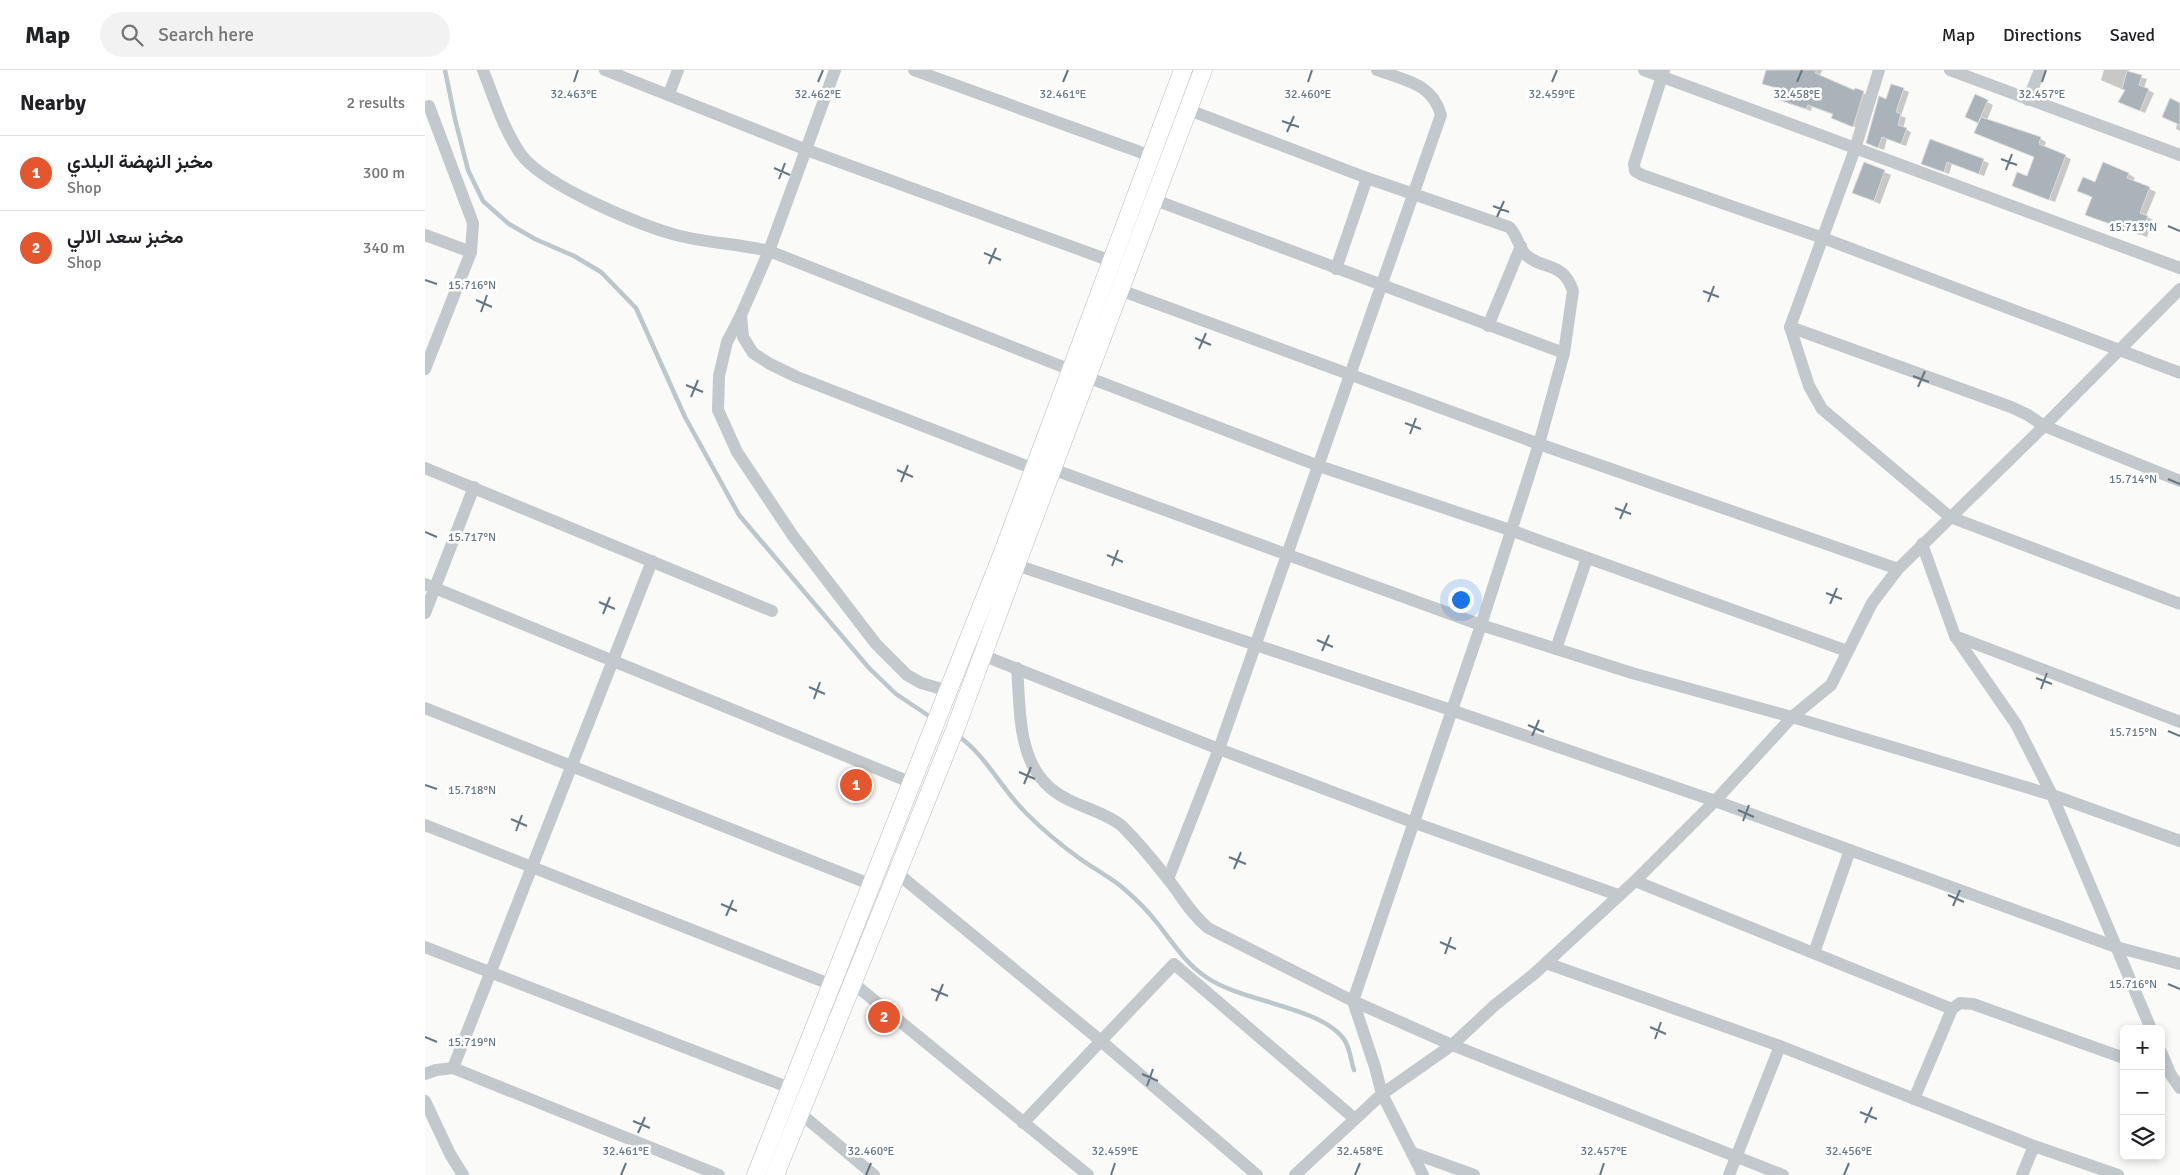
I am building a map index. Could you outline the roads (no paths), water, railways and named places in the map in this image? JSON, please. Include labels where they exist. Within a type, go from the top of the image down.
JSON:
[{"type":"main road","points":[[775,1175],[956,727],[983,655],[1052,468],[1111,262],[1183,70]]},
{"type":"main road","points":[[756,1175],[913,783],[1034,469],[1120,290],[1203,70]]},
{"type":"street","points":[[483,70],[504,124],[521,155],[543,175],[599,205],[643,224],[679,236],[739,244],[769,251],[1079,374],[1319,466],[1510,530],[1847,651]]},
{"type":"street","points":[[605,70],[807,150],[1111,262]]},
{"type":"street","points":[[669,94],[677,70]]},
{"type":"street","points":[[835,70],[769,251],[727,342],[719,376],[718,410],[737,452],[793,536],[876,644],[907,675],[921,683],[949,691]]},
{"type":"street","points":[[914,70],[942,74],[1151,156]]},
{"type":"street","points":[[1168,879],[1219,749],[1254,644],[1288,556],[1441,115],[1437,102],[1427,89],[1377,70]]},
{"type":"street","points":[[1644,70],[1663,73],[1855,149],[2180,268]]},
{"type":"street","points":[[1879,70],[1855,149],[1790,327],[1809,386],[1822,409],[1950,517],[2180,604]]},
{"type":"street","points":[[1950,70],[2180,155]]},
{"type":"street","points":[[2028,100],[2040,70]]},
{"type":"street","points":[[1663,73],[1634,164],[1635,171],[1823,238],[2180,373]]},
{"type":"street","points":[[425,369],[428,353],[471,252],[473,223],[468,206],[426,105]]},
{"type":"street","points":[[1189,110],[1367,178],[1509,227],[1514,231],[1527,256],[1564,273],[1570,281],[1573,291],[1564,353],[1539,444],[1481,625],[1412,822],[1353,1001],[1382,1094],[1423,1175]]},
{"type":"street","points":[[1336,269],[1367,178]]},
{"type":"street","points":[[1155,200],[1564,353]]},
{"type":"street","points":[[425,235],[471,252]]},
{"type":"street","points":[[1488,326],[1521,246]]},
{"type":"street","points":[[1295,1175],[1382,1094],[1452,1045],[1546,963],[1635,881],[1715,801],[1792,716],[1831,685],[1872,603],[1898,569],[2044,426],[2180,288]]},
{"type":"street","points":[[1120,290],[1539,444],[1898,569]]},
{"type":"street","points":[[741,315],[743,337],[753,353],[770,364],[844,396],[1034,469]]},
{"type":"street","points":[[1790,327],[2011,407],[2044,426],[2180,481]]},
{"type":"street","points":[[425,468],[772,611]]},
{"type":"street","points":[[1052,468],[1288,556],[1481,625],[1632,673],[1792,716],[2052,795],[2180,841]]},
{"type":"street","points":[[425,613],[430,586],[474,487]]},
{"type":"street","points":[[1922,544],[1955,636],[2016,724],[2052,795],[2149,1025]]},
{"type":"street","points":[[1556,649],[1587,558]]},
{"type":"street","points":[[453,1068],[534,866],[612,659],[652,561]]},
{"type":"street","points":[[1016,565],[1451,710],[1715,801],[2117,947],[2180,964]]},
{"type":"street","points":[[430,586],[913,783]]},
{"type":"street","points":[[1955,636],[2180,722]]},
{"type":"street","points":[[983,655],[1219,749],[1412,822],[1618,895]]},
{"type":"street","points":[[1017,668],[1022,738],[1028,758],[1035,771],[1046,785],[1065,798],[1110,818],[1121,826],[1168,879],[1194,917],[1208,928],[1353,1001],[1452,1045],[1783,1175]]},
{"type":"street","points":[[425,708],[872,884]]},
{"type":"street","points":[[425,825],[534,866],[832,986]]},
{"type":"street","points":[[1815,953],[1850,850]]},
{"type":"street","points":[[897,873],[1101,1041],[1257,1175]]},
{"type":"street","points":[[1635,881],[1952,1008]]},
{"type":"street","points":[[425,947],[790,1088]]},
{"type":"street","points":[[1546,963],[1780,1046],[2034,1146],[2118,1175]]},
{"type":"street","points":[[1023,1124],[1174,964],[1355,1119]]},
{"type":"street","points":[[853,984],[1088,1175]]},
{"type":"street","points":[[1914,1099],[1952,1008],[1961,1004],[1973,1004],[2120,1057]]},
{"type":"street","points":[[1729,1175],[1780,1046]]},
{"type":"street","points":[[2165,1061],[2171,1075],[2180,1088]]},
{"type":"street","points":[[425,1074],[436,1070],[453,1068],[719,1175]]},
{"type":"street","points":[[425,1100],[450,1154],[463,1175]]},
{"type":"street","points":[[800,1113],[874,1175]]},
{"type":"street","points":[[2022,1175],[2034,1146]]},
{"type":"street","points":[[1413,1153],[1474,1175]]},
{"type":"waterway","points":[[445,70],[468,170],[483,201],[509,224],[535,239],[574,256],[601,272],[636,308],[685,417],[739,515],[869,668],[896,694],[932,718]]},
{"type":"waterway","points":[[957,735],[968,743],[1009,794],[1039,826],[1072,853],[1118,884],[1137,901],[1186,959],[1206,977],[1221,986],[1301,1012],[1319,1020],[1334,1030],[1345,1041],[1354,1070]]},
{"type":"place","name":"مخبز النهضة البلدي","points":[[856,785]]},
{"type":"place","name":"مخبز سعد الالي","points":[[884,1017]]}]
